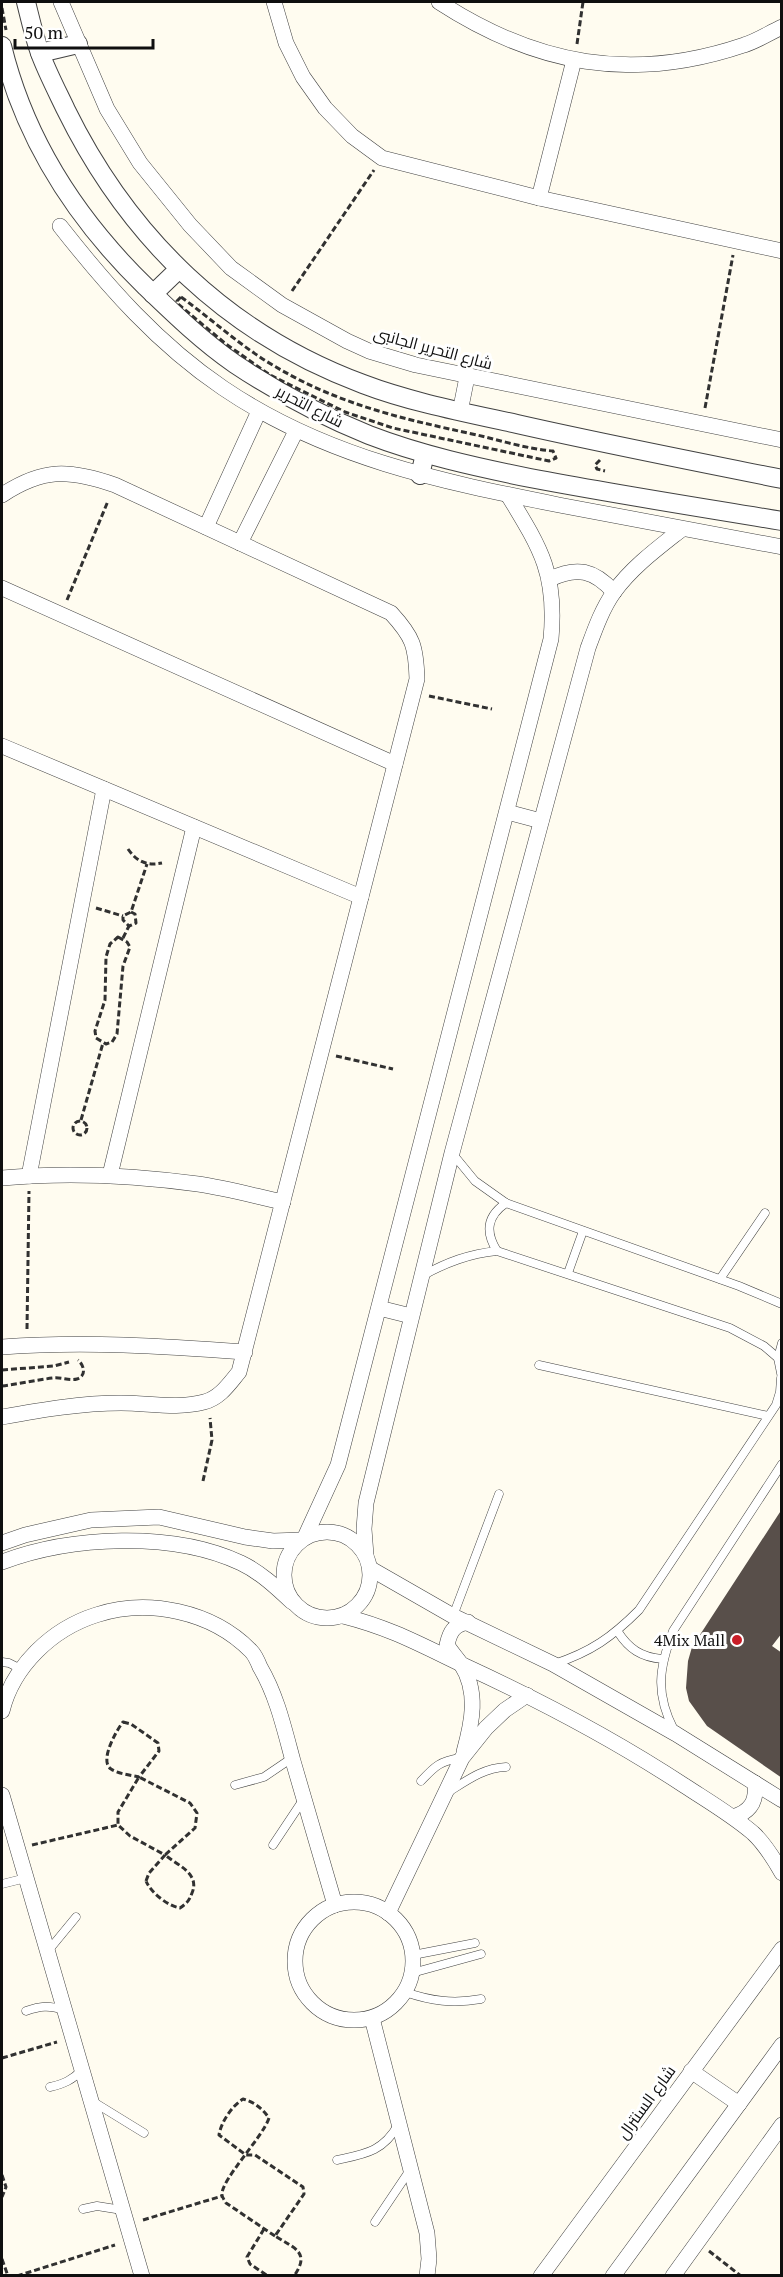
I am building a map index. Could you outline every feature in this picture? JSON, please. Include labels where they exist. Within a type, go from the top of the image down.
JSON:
[{"type":"street","points":[[26,2],[40,53],[76,130],[100,173],[145,233],[179,269],[215,301],[260,333],[303,358],[364,385],[460,412],[782,479]]},
{"type":"street","name":"شارع التحرير الجانبى","points":[[61,2],[107,109],[140,164],[190,225],[231,268],[282,305],[369,351],[416,365],[782,440]]},
{"type":"street","points":[[274,2],[286,43],[303,77],[325,108],[352,136],[382,159],[539,198],[782,251]]},
{"type":"street","points":[[438,2],[472,23],[522,46],[574,60],[632,66],[690,60],[746,44],[782,27]]},
{"type":"street","points":[[40,53],[78,44]]},
{"type":"street","name":"شارع التحرير","points":[[2,46],[22,110],[41,151],[90,228],[153,294],[233,362],[277,390],[370,435],[425,454],[485,469],[577,487],[782,521]]},
{"type":"street","points":[[539,198],[574,60]]},
{"type":"street","points":[[60,226],[119,298],[156,336],[206,376],[296,431],[357,456],[420,475],[508,495],[782,547]]},
{"type":"street","points":[[153,294],[179,269]]},
{"type":"street","points":[[460,412],[467,377]]},
{"type":"street","points":[[206,527],[260,411]]},
{"type":"street","points":[[240,543],[296,431]]},
{"type":"street","points":[[420,475],[425,454]]},
{"type":"street","points":[[2,495],[28,479],[57,473],[87,475],[114,485],[391,613],[408,632],[416,655],[415,693],[239,1372],[225,1390],[207,1401],[185,1406],[120,1403],[55,1407],[2,1417]]},
{"type":"street","points":[[292,1602],[283,1576],[285,1562],[303,1538],[338,1466],[551,639],[554,609],[550,579],[536,540],[508,495]]},
{"type":"street","points":[[343,1616],[359,1605],[369,1588],[364,1529],[366,1503],[452,1153],[588,648],[599,619],[614,592],[642,561],[682,529]]},
{"type":"street","points":[[550,579],[563,573],[578,571],[592,574],[604,581],[614,592]]},
{"type":"street","points":[[2,588],[395,764]]},
{"type":"street","points":[[2,746],[361,897]]},
{"type":"street","points":[[29,1176],[104,789]]},
{"type":"street","points":[[507,812],[541,821]]},
{"type":"street","points":[[110,1175],[194,827]]},
{"type":"street","points":[[2,1178],[110,1175],[200,1184],[283,1202]]},
{"type":"street","points":[[379,1308],[411,1316]]},
{"type":"street","points":[[2,1347],[100,1344],[172,1346],[245,1352]]},
{"type":"street","points":[[2,1543],[25,1535],[91,1520],[159,1517],[245,1537],[273,1541],[303,1538],[318,1532],[332,1532],[346,1536],[358,1544],[368,1562],[453,1616],[553,1664],[676,1734],[782,1800]]},
{"type":"street","points":[[2,1562],[17,1556],[98,1541],[163,1542],[213,1552],[242,1563],[269,1580],[306,1614],[324,1619],[343,1616],[390,1629],[527,1695],[656,1767],[733,1817],[754,1834],[772,1855],[782,1873]]},
{"type":"street","points":[[2,1711],[21,1670],[46,1641],[78,1620],[114,1609],[152,1606],[190,1614],[224,1631],[252,1652],[272,1689],[335,1905]]},
{"type":"street","points":[[462,1758],[471,1721],[473,1703],[471,1684],[461,1664],[447,1645],[449,1633],[457,1624],[468,1622]]},
{"type":"street","points":[[388,1913],[462,1758],[486,1728],[505,1710],[527,1695]]},
{"type":"street","points":[[733,1817],[744,1814],[753,1806],[756,1795],[755,1784]]},
{"type":"street","points":[[2,1799],[141,2275]]},
{"type":"street","points":[[362,1902],[388,1913],[400,1924],[409,1939],[413,1955],[412,1973],[405,1992],[391,2008],[372,2018],[344,2019],[318,2009],[306,1996],[297,1979],[294,1961],[297,1943],[305,1926],[318,1913],[335,1905],[362,1902]]},
{"type":"street","name":"شارع السنترال","points":[[541,2276],[782,1950]]},
{"type":"street","points":[[372,2018],[427,2233],[429,2259],[427,2276]]},
{"type":"street","points":[[613,2276],[782,2045]]},
{"type":"street","points":[[691,2071],[740,2104]]},
{"type":"street","points":[[673,2276],[696,2241],[782,2125]]},
{"type":"lane","points":[[452,1153],[476,1181],[506,1203],[782,1304]]},
{"type":"lane","points":[[497,1251],[490,1241],[491,1218],[497,1209],[506,1203]]},
{"type":"lane","points":[[720,1280],[765,1213]]},
{"type":"lane","points":[[568,1273],[583,1231]]},
{"type":"lane","points":[[421,1276],[457,1258],[497,1251],[730,1328],[764,1346],[778,1358]]},
{"type":"lane","points":[[553,1664],[576,1657],[598,1646],[618,1632],[639,1610],[778,1398],[781,1378],[778,1358],[782,1343]]},
{"type":"lane","points":[[538,1365],[768,1416]]},
{"type":"lane","points":[[676,1734],[664,1711],[660,1685],[662,1659],[673,1631],[782,1464]]},
{"type":"lane","points":[[453,1616],[499,1494]]},
{"type":"lane","points":[[618,1632],[625,1643],[636,1652],[662,1659]]},
{"type":"lane","points":[[2,1662],[21,1670]]},
{"type":"lane","points":[[235,1785],[264,1777],[292,1758]]},
{"type":"lane","points":[[421,1781],[438,1764],[462,1758]]},
{"type":"lane","points":[[443,1795],[481,1771],[493,1767],[506,1767]]},
{"type":"lane","points":[[273,1845],[304,1798]]},
{"type":"lane","points":[[2,1884],[26,1878]]},
{"type":"lane","points":[[47,1952],[76,1917]]},
{"type":"lane","points":[[413,1955],[475,1943]]},
{"type":"lane","points":[[412,1973],[481,1954]]},
{"type":"lane","points":[[405,1992],[442,2002],[481,1999]]},
{"type":"lane","points":[[26,2012],[38,2006],[51,2006],[64,2010]]},
{"type":"lane","points":[[50,2086],[73,2079],[81,2070]]},
{"type":"lane","points":[[90,2100],[144,2133]]},
{"type":"lane","points":[[337,2160],[380,2147],[391,2137],[398,2124]]},
{"type":"lane","points":[[375,2222],[410,2170]]},
{"type":"lane","points":[[83,2209],[96,2206],[125,2217]]},
{"type":"path","points":[[574,60],[583,2]]},
{"type":"path","points":[[282,305],[382,159]]},
{"type":"path","points":[[701,424],[736,241]]},
{"type":"path","points":[[601,460],[595,465],[597,469],[612,473]]},
{"type":"path","points":[[61,615],[114,485]]},
{"type":"path","points":[[415,693],[492,709]]},
{"type":"path","points":[[128,849],[133,856],[147,864],[162,863]]},
{"type":"path","points":[[82,904],[123,916],[131,912],[147,864]]},
{"type":"path","points":[[123,938],[129,926],[136,922],[135,914],[131,912]]},
{"type":"path","points":[[123,916],[123,920],[129,926]]},
{"type":"path","points":[[123,938],[130,947],[123,966],[117,1034],[112,1042],[103,1043],[96,1038],[95,1031],[105,1000],[106,957],[113,940],[123,938]]},
{"type":"path","points":[[81,1120],[103,1043]]},
{"type":"path","points":[[321,1052],[393,1069]]},
{"type":"path","points":[[81,1120],[85,1122],[87,1129],[79,1135],[72,1126],[81,1120]]},
{"type":"path","points":[[27,1345],[29,1176]]},
{"type":"path","points":[[2,1370],[54,1366],[77,1360],[82,1364],[84,1370],[82,1376],[76,1379],[55,1378],[2,1386]]},
{"type":"path","points":[[203,1481],[212,1440],[207,1401]]},
{"type":"path","points":[[139,1777],[118,1812],[118,1825],[130,1836],[165,1855],[193,1876],[195,1885],[188,1902],[180,1908],[172,1906],[149,1887],[146,1881],[149,1873],[165,1855],[195,1828],[197,1813],[189,1803],[139,1777],[112,1770],[106,1763],[106,1756],[123,1722],[131,1724],[158,1743],[159,1751],[139,1777]]},
{"type":"path","points":[[17,1849],[118,1825]]},
{"type":"path","points":[[2,2058],[73,2038]]},
{"type":"path","points":[[275,2236],[304,2194],[303,2187],[255,2155],[246,2155],[219,2135],[220,2128],[236,2103],[243,2099],[258,2106],[268,2118],[266,2125],[246,2155],[223,2188],[222,2196],[226,2203],[264,2229],[299,2252],[302,2258],[301,2265],[294,2276]]},
{"type":"path","points":[[2,2175],[6,2187],[2,2197]]},
{"type":"path","points":[[125,2217],[222,2196]]},
{"type":"path","points":[[264,2229],[247,2257],[250,2264],[268,2276]]},
{"type":"path","points":[[17,2276],[132,2240]]},
{"type":"path","points":[[696,2241],[741,2276]]},
{"type":"path","points":[[2,2259],[8,2276]]},
{"type":"building","name":"4Mix Mall","points":[[782,1509],[782,1633],[772,1646],[782,1653],[782,1778],[707,1726],[689,1701],[686,1688],[688,1661],[692,1647]]},
{"type":"place","name":"4Mix Mall","points":[[737,1640]]}]
